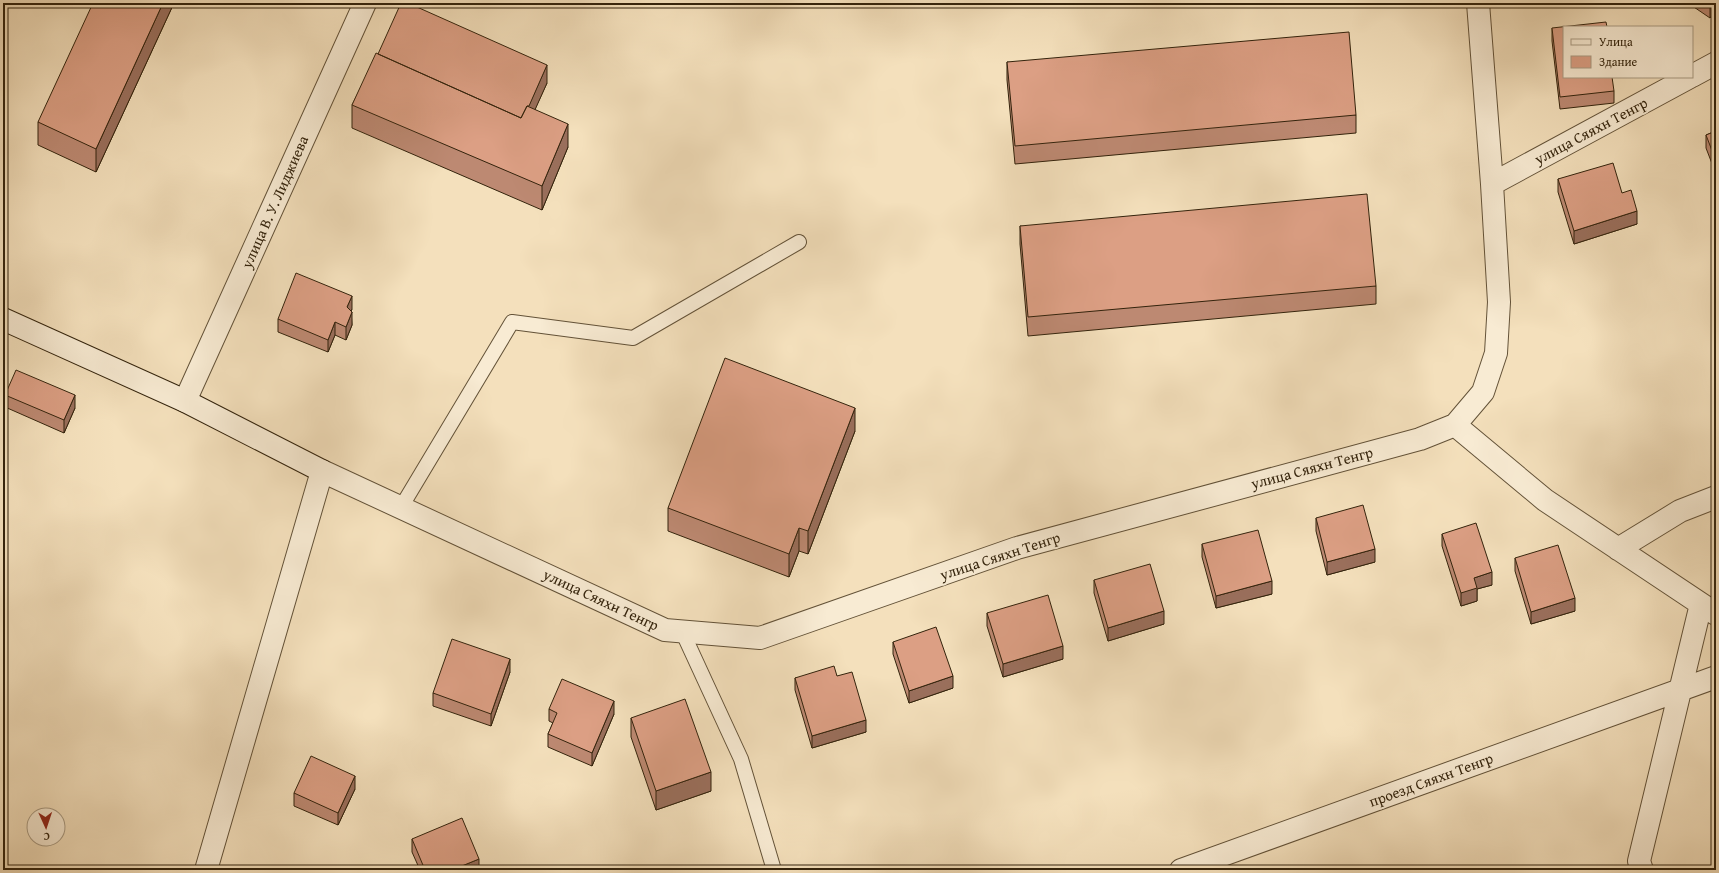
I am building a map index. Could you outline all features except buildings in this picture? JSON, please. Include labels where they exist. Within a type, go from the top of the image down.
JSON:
[{"type":"street","name":"улица В. У. Лиджиева","points":[[185,402],[365,3]]},
{"type":"street","name":"улица Сяяхн Тенгр","points":[[322,471],[400,509],[665,630],[760,638],[1016,548],[1420,440],[1456,425],[1483,392],[1496,353],[1499,302],[1492,184],[1478,3]]},
{"type":"street","name":"улица Сяяхн Тенгр","points":[[1693,76],[1716,63]]},
{"type":"street","name":"улица Сяяхн Тенгр","points":[[1492,184],[1689,78]]},
{"type":"street","points":[[3,319],[185,402],[322,471],[206,870]]},
{"type":"street","points":[[1456,425],[1545,500],[1709,609],[1682,689],[1639,861],[1642,870]]},
{"type":"street","points":[[1618,549],[1680,511],[1716,497]]},
{"type":"street","name":"проезд Сяяхн Тенгр","points":[[1181,870],[1716,677]]},
{"type":"lane","points":[[400,509],[512,322],[633,338],[799,242]]},
{"type":"lane","points":[[682,631],[741,759],[774,870]]}]
